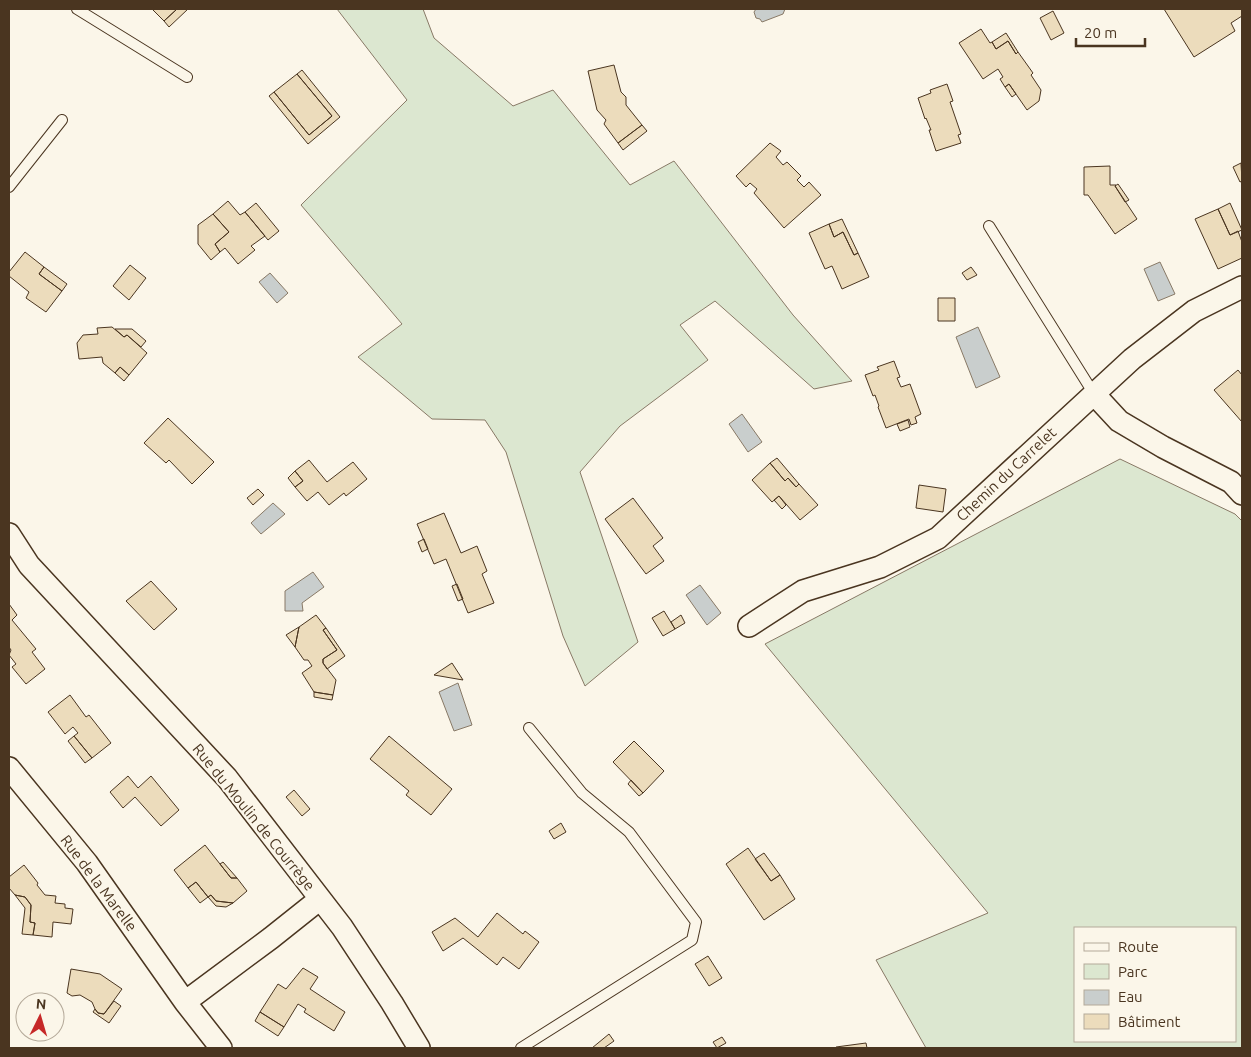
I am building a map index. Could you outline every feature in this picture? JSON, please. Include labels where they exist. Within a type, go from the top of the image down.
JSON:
[{"type":"street","name":"Chemin du Carrelet","points":[[749,626],[803,591],[880,566],[938,538],[1132,359],[1194,311],[1242,287]]},
{"type":"street","points":[[1094,394],[1119,421],[1163,447],[1231,482],[1242,494]]},
{"type":"street","name":"Rue du Moulin de Courrège","points":[[9,534],[29,565],[226,778],[342,928],[387,995],[419,1048]]},
{"type":"street","name":"Rue de la Marelle","points":[[9,768],[87,863],[185,1002],[222,1048]]},
{"type":"street","points":[[185,1002],[320,899]]},
{"type":"lane","points":[[77,9],[187,77]]},
{"type":"lane","points":[[9,187],[62,120]]},
{"type":"lane","points":[[989,226],[1094,394]]},
{"type":"lane","points":[[521,1048],[692,940],[696,922],[629,832],[582,793],[529,728]]},
{"type":"green space","points":[[337,9],[423,9],[434,38],[513,106],[553,90],[630,185],[674,161],[793,315],[852,381],[814,389],[715,301],[680,325],[708,360],[620,426],[580,472],[638,642],[585,686],[563,636],[506,452],[485,420],[432,419],[358,357],[402,324],[301,205],[407,100]]},
{"type":"green space","points":[[1120,459],[1235,514],[1242,521],[1242,1048],[926,1048],[876,960],[988,913],[765,644]]},
{"type":"water","points":[[756,9],[785,9],[783,14],[762,22],[756,18],[754,12]]},
{"type":"water","points":[[1160,262],[1175,294],[1158,301],[1144,269]]},
{"type":"water","points":[[270,273],[288,293],[277,303],[259,282]]},
{"type":"water","points":[[978,327],[1000,377],[976,388],[956,337]]},
{"type":"water","points":[[742,414],[762,442],[748,452],[729,424]]},
{"type":"water","points":[[273,503],[285,514],[261,534],[251,523]]},
{"type":"water","points":[[313,572],[324,587],[302,603],[303,611],[285,611],[285,591]]},
{"type":"water","points":[[700,585],[721,613],[707,625],[686,595]]},
{"type":"water","points":[[458,683],[472,725],[454,731],[439,692]]},
{"type":"building","points":[[152,9],[177,9],[164,21]]},
{"type":"building","points":[[177,9],[188,9],[169,27],[164,21]]},
{"type":"building","points":[[1164,9],[1242,9],[1242,16],[1231,23],[1235,31],[1194,57]]},
{"type":"building","points":[[1053,11],[1064,33],[1051,40],[1040,18]]},
{"type":"building","points":[[981,29],[996,49],[1008,41],[1016,54],[1018,52],[1033,73],[1031,75],[1041,90],[1039,101],[1027,110],[1009,84],[1005,87],[1000,79],[1003,77],[998,69],[983,79],[959,43]]},
{"type":"building","points":[[1006,33],[1018,52],[1016,54],[1008,41],[996,49],[992,42]]},
{"type":"building","points":[[614,65],[621,92],[626,97],[626,105],[642,125],[618,143],[604,124],[606,120],[597,110],[588,71]]},
{"type":"building","points":[[302,70],[340,117],[308,144],[269,96],[274,92],[309,135],[332,116],[297,74]]},
{"type":"building","points":[[297,74],[332,116],[309,135],[274,92]]},
{"type":"building","points":[[947,84],[953,101],[950,102],[961,134],[958,135],[961,143],[936,151],[929,130],[931,130],[918,98],[931,93],[930,90]]},
{"type":"building","points":[[1009,84],[1016,94],[1012,97],[1005,87]]},
{"type":"building","points":[[642,125],[647,131],[623,150],[618,143]]},
{"type":"building","points":[[770,143],[781,151],[776,157],[783,165],[787,162],[801,176],[797,180],[804,187],[809,182],[821,195],[784,228],[754,193],[757,189],[750,183],[746,187],[736,176]]},
{"type":"building","points":[[1241,163],[1242,181],[1240,182],[1233,167]]},
{"type":"building","points":[[1110,166],[1110,185],[1116,185],[1137,219],[1115,234],[1088,195],[1084,195],[1084,167]]},
{"type":"building","points":[[1118,184],[1129,200],[1125,202],[1115,186]]},
{"type":"building","points":[[228,201],[240,215],[245,212],[265,236],[251,246],[255,250],[238,264],[225,248],[220,252],[215,244],[229,232],[213,214]]},
{"type":"building","points":[[256,203],[279,231],[268,240],[245,212]]},
{"type":"building","points":[[1230,203],[1242,230],[1230,235],[1218,209]]},
{"type":"building","points":[[1218,209],[1230,235],[1238,231],[1242,242],[1242,258],[1218,269],[1195,219]]},
{"type":"building","points":[[213,214],[229,232],[215,244],[220,252],[211,260],[198,244],[198,225]]},
{"type":"building","points":[[842,219],[858,253],[854,255],[843,232],[834,237],[829,224]]},
{"type":"building","points":[[829,224],[834,237],[843,232],[854,255],[858,253],[869,277],[842,289],[832,266],[825,269],[809,233]]},
{"type":"building","points":[[25,252],[44,267],[39,274],[62,291],[46,312],[26,298],[29,292],[9,276],[9,272]]},
{"type":"building","points":[[130,265],[146,278],[129,300],[113,286]]},
{"type":"building","points":[[44,267],[67,284],[62,291],[39,274]]},
{"type":"building","points":[[971,267],[977,275],[967,280],[962,273]]},
{"type":"building","points":[[938,298],[955,298],[955,321],[938,321]]},
{"type":"building","points":[[112,327],[124,337],[127,335],[147,353],[129,375],[120,367],[115,373],[103,363],[102,357],[79,359],[77,343],[83,335],[98,334],[97,328]]},
{"type":"building","points":[[115,329],[132,329],[146,341],[141,347],[127,335],[124,337]]},
{"type":"building","points":[[894,361],[900,377],[897,378],[901,387],[910,384],[921,414],[915,417],[917,423],[911,425],[909,419],[886,428],[875,395],[873,396],[865,375],[879,370],[877,367]]},
{"type":"building","points":[[120,367],[129,375],[124,381],[115,373]]},
{"type":"building","points":[[1238,370],[1242,375],[1242,422],[1214,390]]},
{"type":"building","points":[[168,418],[214,462],[192,484],[169,460],[166,463],[144,443]]},
{"type":"building","points":[[908,420],[910,427],[900,431],[897,424]]},
{"type":"building","points":[[777,458],[799,484],[796,487],[788,478],[785,481],[770,463]]},
{"type":"building","points":[[309,460],[327,482],[353,462],[367,479],[346,496],[344,493],[329,505],[318,492],[307,501],[295,487],[303,481],[295,471]]},
{"type":"building","points":[[770,463],[785,481],[788,478],[796,487],[799,484],[818,505],[800,520],[779,496],[772,502],[752,480]]},
{"type":"building","points":[[295,471],[303,481],[295,487],[288,478]]},
{"type":"building","points":[[919,485],[946,489],[943,512],[916,508]]},
{"type":"building","points":[[258,489],[264,495],[253,505],[247,498]]},
{"type":"building","points":[[779,496],[786,505],[782,509],[774,500]]},
{"type":"building","points":[[633,498],[663,538],[653,546],[664,561],[646,574],[605,519]]},
{"type":"building","points":[[444,513],[461,553],[477,546],[487,571],[482,574],[494,603],[468,613],[446,559],[434,564],[417,524]]},
{"type":"building","points":[[424,539],[428,549],[422,552],[418,542]]},
{"type":"building","points":[[151,581],[177,609],[154,630],[126,601]]},
{"type":"building","points":[[457,584],[463,599],[458,601],[452,586]]},
{"type":"building","points":[[9,604],[17,615],[12,620],[36,649],[32,652],[45,669],[26,684],[12,667],[16,664],[9,655],[11,650],[9,647]]},
{"type":"building","points":[[664,611],[675,629],[663,636],[652,618]]},
{"type":"building","points":[[316,615],[326,628],[323,630],[337,650],[323,659],[323,663],[336,680],[333,695],[314,692],[302,673],[312,666],[308,660],[304,660],[295,647],[299,627]]},
{"type":"building","points":[[681,615],[685,623],[675,629],[671,622]]},
{"type":"building","points":[[299,627],[295,647],[286,635]]},
{"type":"building","points":[[326,628],[345,656],[327,669],[323,659],[337,650],[323,630]]},
{"type":"building","points":[[452,663],[463,680],[434,675]]},
{"type":"building","points":[[314,692],[333,695],[332,700],[314,697]]},
{"type":"building","points":[[70,695],[86,717],[89,715],[111,743],[92,758],[74,736],[78,733],[73,727],[65,734],[48,712]]},
{"type":"building","points":[[74,736],[92,758],[85,763],[68,741]]},
{"type":"building","points":[[389,736],[452,789],[431,815],[406,795],[409,791],[370,759]]},
{"type":"building","points":[[634,741],[664,771],[643,793],[613,762]]},
{"type":"building","points":[[128,776],[138,788],[151,776],[179,810],[161,826],[135,797],[123,808],[110,792]]},
{"type":"building","points":[[631,780],[643,793],[639,796],[628,784]]},
{"type":"building","points":[[294,790],[310,809],[302,816],[286,797]]},
{"type":"building","points":[[561,823],[566,832],[554,839],[549,831]]},
{"type":"building","points":[[205,845],[231,878],[237,878],[247,891],[233,903],[216,901],[211,895],[208,897],[196,882],[188,888],[174,870]]},
{"type":"building","points":[[748,848],[771,881],[780,875],[795,899],[764,920],[726,864]]},
{"type":"building","points":[[764,853],[780,875],[771,881],[755,859]]},
{"type":"building","points":[[223,862],[237,878],[231,878],[220,864]]},
{"type":"building","points":[[24,865],[45,895],[56,896],[55,903],[65,904],[65,908],[73,909],[71,924],[53,922],[52,937],[33,935],[35,923],[30,922],[31,905],[25,897],[15,895],[9,888],[9,877]]},
{"type":"building","points":[[196,882],[208,897],[200,903],[188,888]]},
{"type":"building","points":[[15,895],[25,897],[31,905],[30,922],[35,923],[33,935],[22,934],[25,908]]},
{"type":"building","points":[[211,895],[216,901],[233,903],[226,907],[216,906],[208,897]]},
{"type":"building","points":[[497,913],[523,934],[525,931],[539,942],[519,969],[503,957],[497,965],[463,938],[443,951],[432,932],[455,918],[478,937]]},
{"type":"building","points":[[708,956],[722,978],[709,986],[695,964]]},
{"type":"building","points":[[303,968],[318,977],[310,989],[345,1012],[334,1031],[304,1012],[306,1009],[298,1004],[284,1027],[260,1012],[278,984],[286,989]]},
{"type":"building","points":[[71,969],[100,974],[122,989],[104,1014],[98,1013],[92,1002],[80,995],[72,996],[67,993]]},
{"type":"building","points":[[114,1001],[121,1006],[109,1023],[93,1012],[95,1009],[98,1013],[104,1014]]},
{"type":"building","points":[[260,1012],[284,1027],[278,1036],[255,1021]]},
{"type":"building","points":[[609,1034],[614,1041],[604,1048],[592,1048]]},
{"type":"building","points":[[722,1037],[726,1043],[717,1048],[713,1042]]},
{"type":"building","points":[[866,1043],[867,1048],[836,1048],[836,1047]]}]
